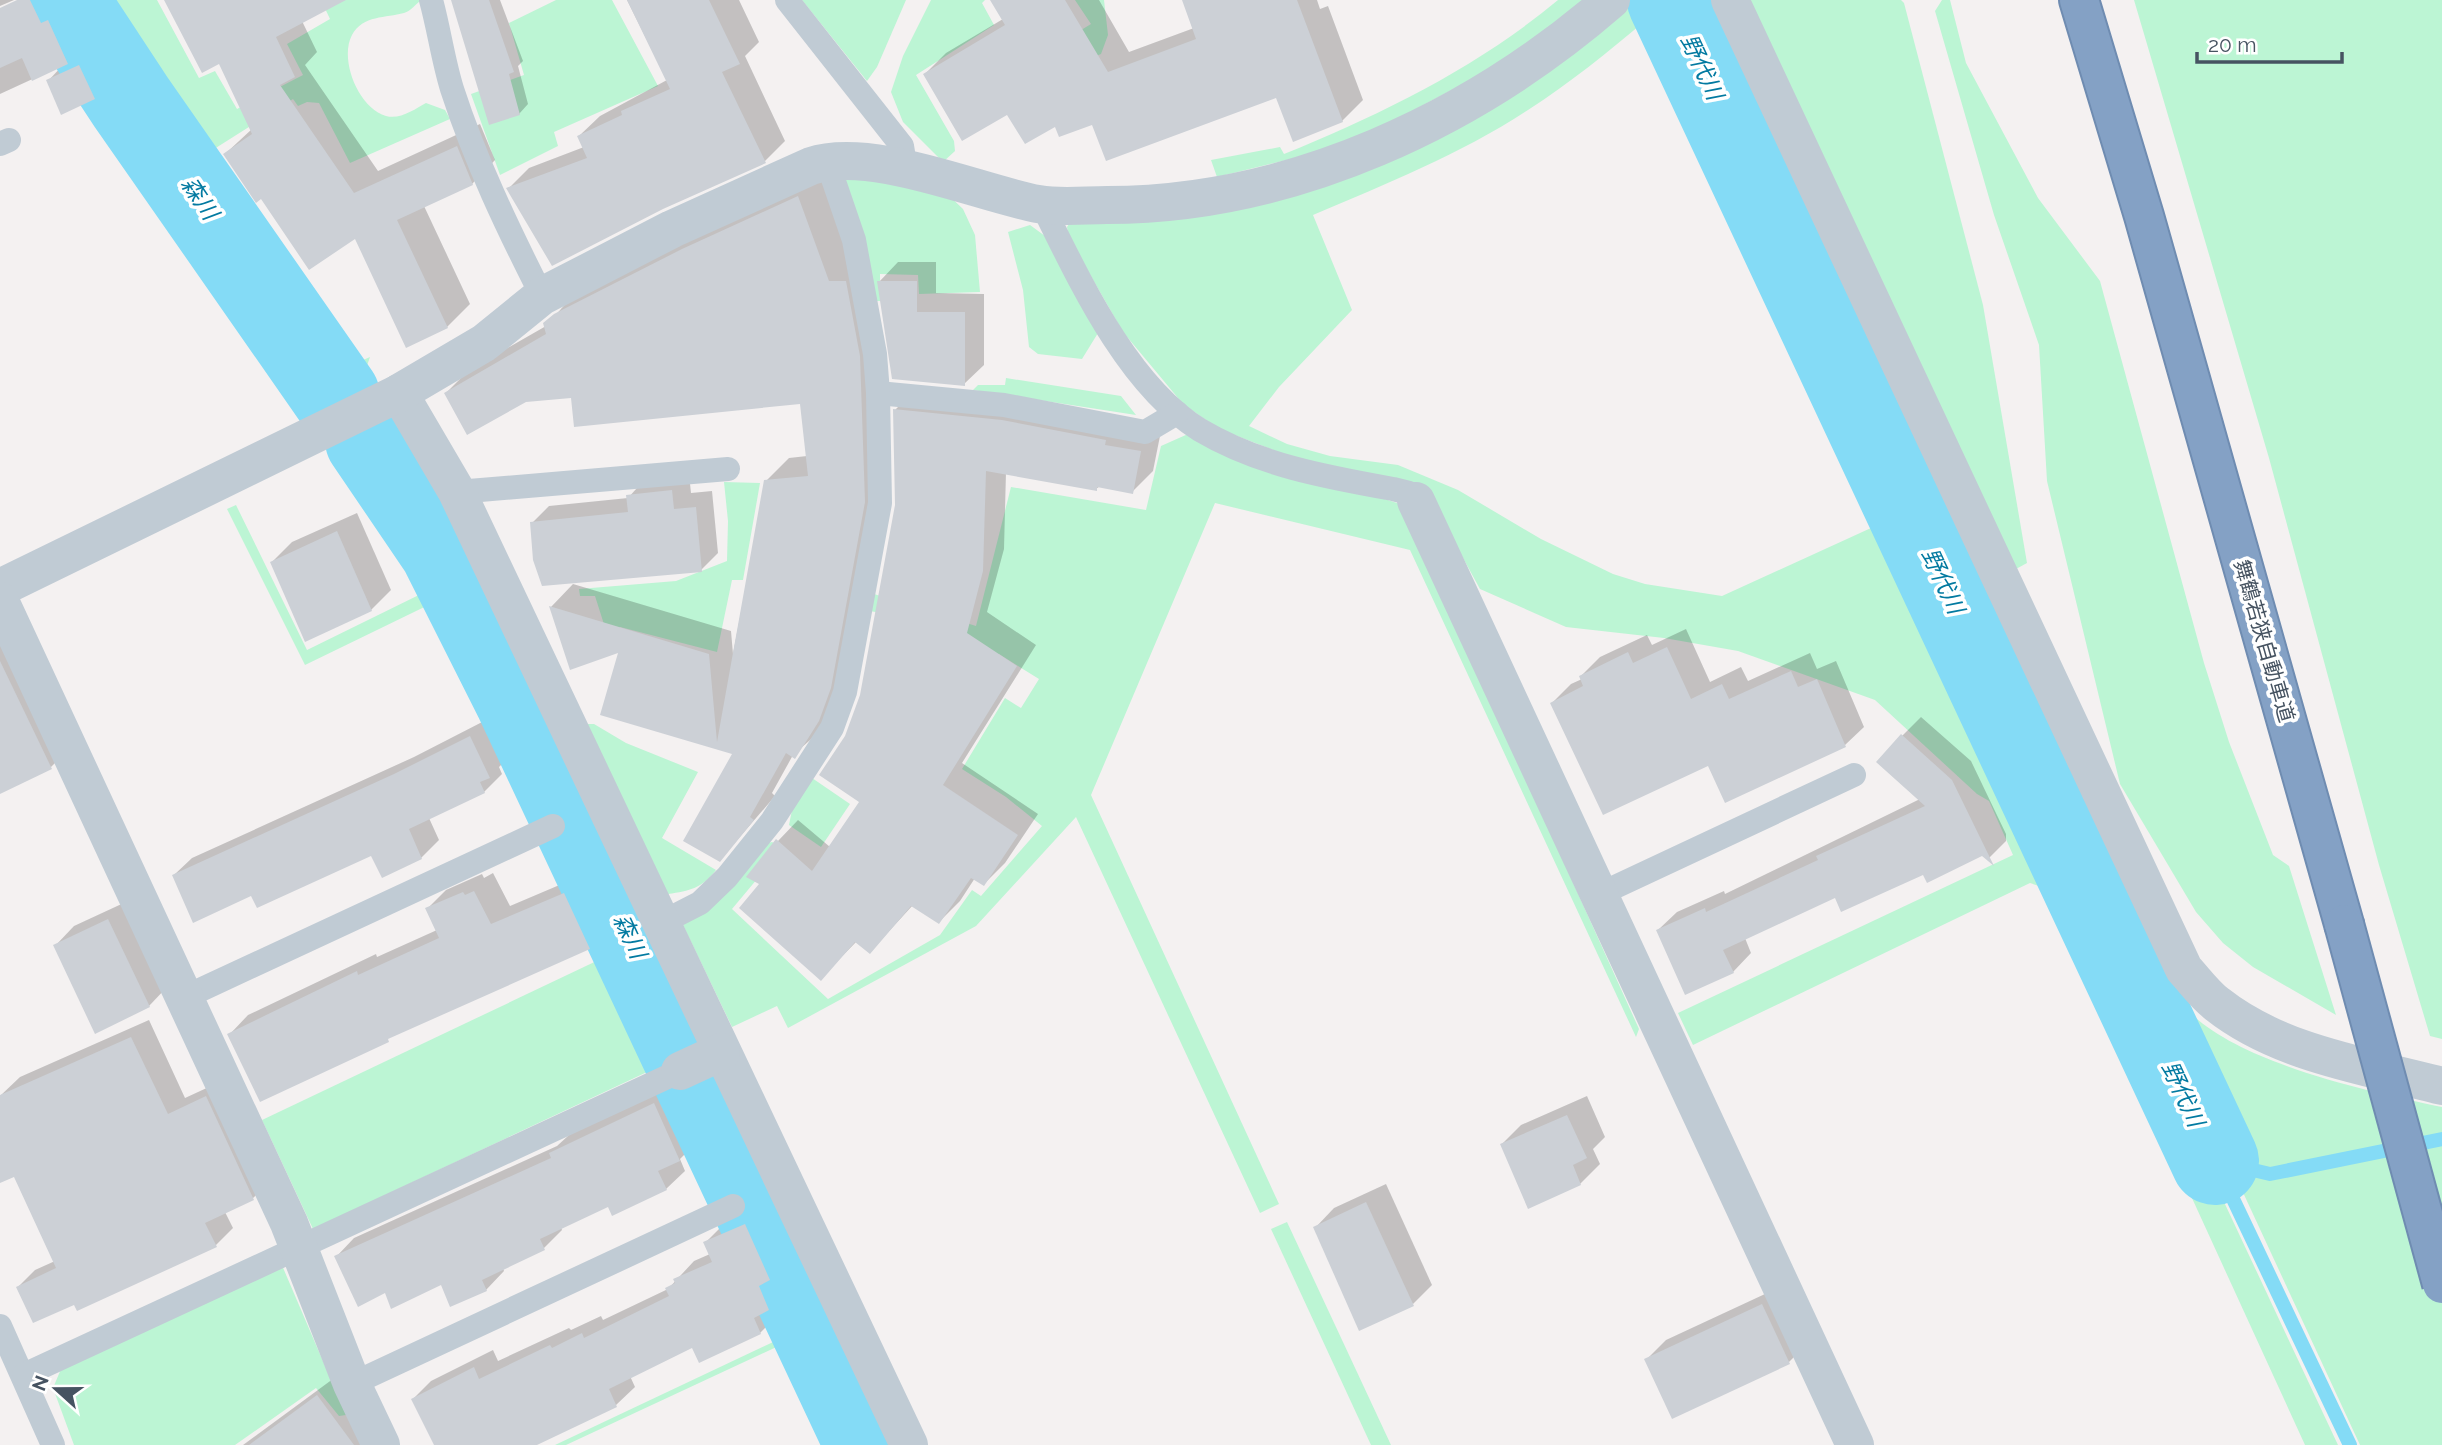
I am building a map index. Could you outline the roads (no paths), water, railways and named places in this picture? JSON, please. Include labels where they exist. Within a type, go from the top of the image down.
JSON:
[{"type":"highway","name":"舞鶴若狭自動車道","points":[[2079,0],[2144,216],[2344,924],[2442,1283]]},
{"type":"street","points":[[0,588],[399,393],[484,343],[542,296],[672,229],[827,161],[851,161],[906,171],[1042,205],[1135,205],[1191,200],[1300,175],[1343,161],[1440,117],[1496,88],[1544,55],[1611,0]]},
{"type":"street","points":[[1730,0],[2184,969],[2216,1003],[2251,1026],[2297,1047],[2442,1086]]},
{"type":"street","points":[[399,393],[457,492],[661,923],[702,1061],[909,1445]]},
{"type":"street","points":[[1416,501],[1855,1445]]},
{"type":"street","points":[[0,601],[298,1245],[352,1384],[381,1445]]},
{"type":"lane","points":[[431,0],[452,87],[468,134],[510,233],[542,296]]},
{"type":"lane","points":[[787,0],[902,146],[906,171]]},
{"type":"lane","points":[[661,923],[700,903],[727,877],[792,793],[832,728],[845,692],[880,503],[878,393],[875,354],[854,240],[827,161]]},
{"type":"lane","points":[[1042,205],[1112,333],[1137,370],[1177,413],[1216,439],[1281,465],[1393,488],[1409,493],[1416,501]]},
{"type":"lane","points":[[878,393],[1003,405],[1145,432],[1177,413]]},
{"type":"lane","points":[[457,492],[728,469]]},
{"type":"lane","points":[[1600,894],[1854,775]]},
{"type":"lane","points":[[183,998],[553,826]]},
{"type":"lane","points":[[24,1375],[298,1245],[319,1239],[702,1061]]},
{"type":"lane","points":[[352,1384],[733,1206]]},
{"type":"lane","points":[[0,1326],[53,1445]]},
{"type":"waterway","name":"森川","points":[[64,0],[131,102],[336,396]]},
{"type":"waterway","name":"野代川","points":[[1671,0],[2215,1161]]},
{"type":"waterway","name":"森川","points":[[369,440],[443,549],[519,700],[869,1445]]},
{"type":"waterway","name":"野代川","points":[[2215,1161],[2270,1174],[2442,1139]]},
{"type":"waterway","name":"野代川","points":[[2215,1161],[2350,1445]]}]
